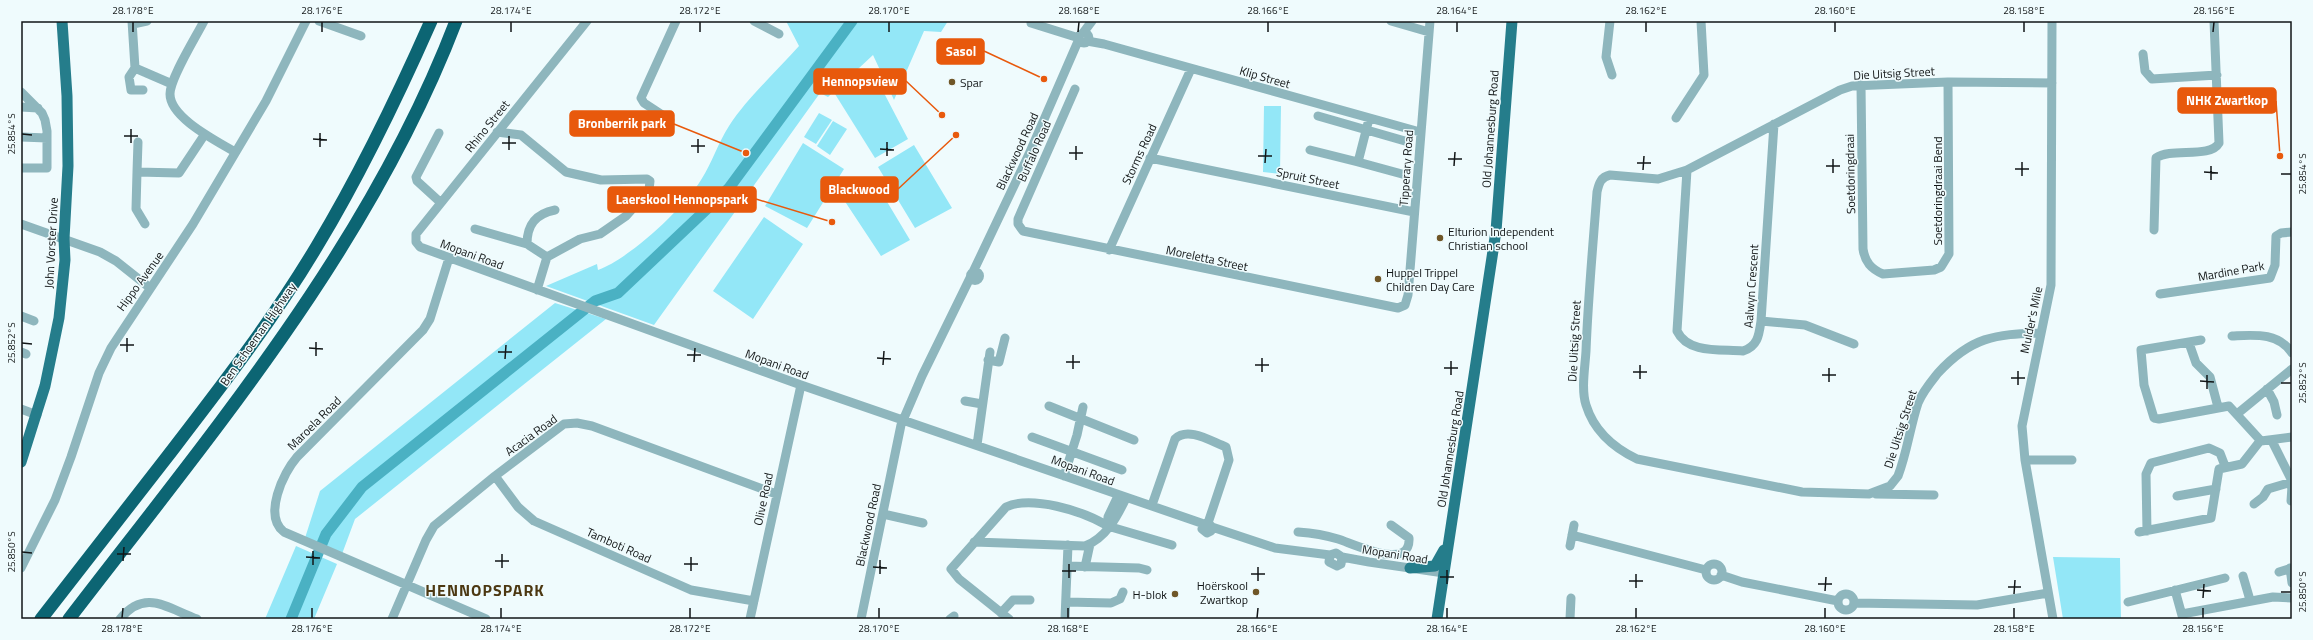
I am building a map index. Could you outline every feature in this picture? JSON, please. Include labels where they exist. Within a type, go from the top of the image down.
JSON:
[{"type":"highway","name":"Ben Schoeman Highway","points":[[42,619],[223,385],[316,247],[394,106],[431,21]]},
{"type":"highway","name":"Ben Schoeman Highway","points":[[69,619],[238,402],[334,262],[372,197],[414,115],[456,21]]},
{"type":"main road","name":"John Vorster Drive","points":[[59,21],[64,96],[62,238]]},
{"type":"main road","name":"John Vorster Drive","points":[[21,443],[47,353],[54,316],[62,238],[68,166],[67,96],[62,21]]},
{"type":"main road","name":"Old Johannesburg Road","points":[[1437,619],[1496,231],[1512,21]]},
{"type":"main road","name":"John Vorster Drive","points":[[21,462],[30,412]]},
{"type":"main road","points":[[1410,568],[1429,568],[1437,565],[1449,538]]},
{"type":"street","points":[[143,90],[131,90],[129,77],[134,68],[132,22],[147,21]]},
{"type":"street","points":[[204,21],[172,84],[170,96],[174,104],[185,118],[205,134],[235,152]]},
{"type":"street","name":"Hippo Avenue","points":[[21,568],[54,500],[104,361],[121,330],[178,248],[266,101],[306,21]]},
{"type":"street","points":[[319,21],[361,36]]},
{"type":"street","name":"Rhino Street","points":[[420,247],[416,242],[416,234],[440,202],[587,21]]},
{"type":"street","points":[[670,120],[644,103],[641,98],[676,21]]},
{"type":"street","points":[[754,21],[779,34]]},
{"type":"street","name":"Klip Street","points":[[1031,21],[1031,23],[1191,69],[1420,132]]},
{"type":"street","points":[[1391,21],[1429,32]]},
{"type":"street","name":"Tipperary Road","points":[[1395,308],[1403,307],[1408,300],[1420,132],[1430,21]]},
{"type":"street","points":[[1610,21],[1606,57],[1612,75]]},
{"type":"street","points":[[1676,118],[1704,73],[1700,42],[1701,21]]},
{"type":"street","name":"Mulder's Mile","points":[[2052,21],[2051,285],[2022,416],[2025,460],[2053,619]]},
{"type":"street","points":[[2154,230],[2156,158],[2164,154],[2208,150],[2218,145],[2217,75],[2214,21]]},
{"type":"street","points":[[1084,37],[1092,22]]},
{"type":"street","name":"Blackwood Road","points":[[861,619],[899,437],[905,420],[931,356],[975,276],[1071,62],[1084,37]]},
{"type":"street","points":[[2143,54],[2145,72],[2152,79],[2217,75]]},
{"type":"street","points":[[134,68],[172,84]]},
{"type":"street","name":"Storms Road","points":[[1109,250],[1191,69]]},
{"type":"street","name":"Die Uitsig Street","points":[[2041,333],[2007,333],[1994,336],[1963,349],[1952,357],[1923,392],[1898,476],[1890,486],[1869,494],[1802,492],[1637,459],[1616,447],[1594,423],[1586,404],[1584,394],[1588,302],[1598,184],[1603,178],[1610,175],[1658,179],[1687,170],[1840,90],[1861,85],[1948,82],[2052,83]]},
{"type":"street","name":"Soetdoringdraai Bend","points":[[1867,263],[1876,271],[1883,274],[1930,272],[1941,266],[1947,258],[1950,248],[1948,82]]},
{"type":"street","name":"Soetdoringdraai","points":[[1861,85],[1863,249],[1867,263]]},
{"type":"street","name":"Buffalo Road","points":[[1018,224],[1018,218],[1075,89]]},
{"type":"street","points":[[21,92],[38,108],[45,120],[47,138],[47,168],[21,168]]},
{"type":"street","points":[[21,107],[38,108]]},
{"type":"street","points":[[1318,116],[1405,141]]},
{"type":"street","points":[[1358,162],[1369,119]]},
{"type":"street","name":"Aalwyn Crescent","points":[[1687,170],[1677,324],[1681,338],[1684,342],[1699,348],[1743,351],[1753,346],[1758,338],[1761,321],[1774,124]]},
{"type":"street","points":[[498,132],[522,135],[566,172],[600,180],[647,179],[650,181],[649,190],[626,216],[597,236],[580,239],[547,257],[537,290]]},
{"type":"street","points":[[439,133],[416,177],[417,181],[440,202]]},
{"type":"street","points":[[137,172],[179,173],[205,134]]},
{"type":"street","points":[[21,137],[47,138]]},
{"type":"street","points":[[138,142],[136,209],[146,224]]},
{"type":"street","points":[[1310,150],[1402,174]]},
{"type":"street","name":"Spruit Street","points":[[1150,158],[1414,212]]},
{"type":"street","points":[[527,244],[528,230],[531,223],[544,212],[555,210]]},
{"type":"street","points":[[21,224],[100,252],[116,261],[150,288]]},
{"type":"street","name":"Moreletta Street","points":[[1018,224],[1023,231],[1395,308]]},
{"type":"street","points":[[474,229],[527,244],[547,257]]},
{"type":"street","name":"Mardine Park","points":[[2160,294],[2270,278],[2275,265],[2276,236],[2281,233],[2292,232]]},
{"type":"street","name":"Mopani Road","points":[[420,247],[801,385],[977,445],[1207,527],[1275,548],[1410,568],[1444,576]]},
{"type":"street","name":"Maroela Road","points":[[449,258],[430,319],[423,330],[297,456],[288,469],[275,504],[274,517],[281,530],[323,550],[486,619]]},
{"type":"street","points":[[21,316],[34,321]]},
{"type":"street","points":[[1761,321],[1805,325],[1854,344]]},
{"type":"street","points":[[2232,336],[2268,336],[2277,339],[2292,353]]},
{"type":"street","points":[[977,445],[989,356],[999,362],[1006,338]]},
{"type":"street","points":[[2201,340],[2141,351],[2144,385],[2153,415],[2158,419],[2230,406],[2260,441],[2272,441],[2292,437]]},
{"type":"street","points":[[2189,343],[2196,363],[2210,377],[2218,407]]},
{"type":"street","points":[[2237,414],[2292,369]]},
{"type":"street","name":"Olive Road","points":[[750,619],[776,494],[801,385]]},
{"type":"street","points":[[2267,389],[2274,402],[2277,416]]},
{"type":"street","points":[[965,402],[982,404]]},
{"type":"street","points":[[1048,406],[1134,440]]},
{"type":"street","points":[[1064,476],[1072,452],[1078,430],[1079,418],[1083,407]]},
{"type":"street","name":"Acacia Road","points":[[392,619],[406,585],[434,526],[495,476],[559,427],[577,422],[776,494]]},
{"type":"street","points":[[1152,505],[1175,439],[1182,434],[1190,433],[1226,447],[1229,456],[1207,527]]},
{"type":"street","points":[[1032,437],[1122,470]]},
{"type":"street","points":[[2225,466],[2220,453],[2209,448],[2151,463],[2146,474],[2143,531],[2211,518],[2219,469],[2225,466],[2242,464],[2260,441]]},
{"type":"street","points":[[2254,504],[2264,497],[2268,489],[2292,481],[2272,441]]},
{"type":"street","points":[[2025,460],[2072,460]]},
{"type":"street","name":"Tamboti Road","points":[[495,476],[518,507],[534,521],[691,590],[754,601]]},
{"type":"street","points":[[2291,501],[2292,486]]},
{"type":"street","points":[[2177,496],[2216,489]]},
{"type":"street","points":[[1869,494],[1934,495]]},
{"type":"street","points":[[974,542],[1078,546],[1090,544],[1108,527],[1124,497]]},
{"type":"street","name":"Mopani Road","points":[[1124,497],[1152,505],[1207,527]]},
{"type":"street","points":[[1009,619],[959,579],[951,569],[1006,506],[1012,503],[1029,502],[1048,504],[1091,517],[1108,527],[1172,545]]},
{"type":"street","points":[[883,514],[923,523]]},
{"type":"street","points":[[1298,532],[1317,534],[1368,550],[1390,554],[1401,553],[1408,547],[1409,538],[1391,525]]},
{"type":"street","points":[[1570,546],[1574,525]]},
{"type":"street","points":[[1572,535],[1658,556],[1706,570],[1710,565],[1715,564],[1721,569],[1721,575],[1742,582],[1838,601],[1841,596],[1849,594],[1853,597],[1854,604],[1948,606],[1977,605],[2048,594]]},
{"type":"street","points":[[1336,557],[1340,540]]},
{"type":"street","points":[[1086,567],[1090,544]]},
{"type":"street","points":[[1065,619],[1068,545]]},
{"type":"street","name":"Mopani Road","points":[[1336,557],[1444,576]]},
{"type":"street","points":[[1067,566],[1147,570]]},
{"type":"street","points":[[2279,572],[2291,568],[2292,583]]},
{"type":"street","points":[[2243,576],[2250,600]]},
{"type":"street","points":[[2128,602],[2225,578]]},
{"type":"street","points":[[2175,590],[2183,617],[2250,600],[2279,596],[2292,598]]},
{"type":"street","points":[[1066,602],[1111,603],[1120,599],[1123,592]]},
{"type":"street","points":[[1570,619],[1571,598]]},
{"type":"street","points":[[1001,613],[1013,600],[1030,600]]},
{"type":"street","points":[[120,619],[131,607],[145,602],[195,618]]},
{"type":"shaded area","points":[[786,21],[948,21],[941,32],[924,31],[894,100],[873,55],[828,97],[820,93],[654,325],[546,286],[597,264],[598,270],[611,264],[654,232],[682,205],[701,180],[725,133],[736,116],[753,95],[799,46]]},
{"type":"shaded area","points":[[873,72],[908,139],[875,158],[835,94]]},
{"type":"shaded area","points":[[1264,106],[1281,106],[1280,174],[1263,172]]},
{"type":"shaded area","points":[[819,113],[832,120],[816,144],[804,137]]},
{"type":"shaded area","points":[[833,121],[847,129],[830,155],[817,146]]},
{"type":"shaded area","points":[[803,143],[844,169],[807,228],[765,206]]},
{"type":"shaded area","points":[[914,145],[952,208],[915,228],[878,167]]},
{"type":"shaded area","points":[[874,180],[910,240],[881,256],[844,200]]},
{"type":"shaded area","points":[[764,217],[803,244],[753,319],[713,291]]},
{"type":"shaded area","points":[[555,303],[606,319],[355,519],[342,554],[305,538],[320,491]]},
{"type":"shaded area","points":[[296,546],[337,564],[314,619],[265,619]]},
{"type":"shaded area","points":[[2053,557],[2120,558],[2121,619],[2063,619]]},
{"type":"waterway","points":[[291,619],[326,534],[362,487],[595,301],[618,293],[729,188],[852,21]]},
{"type":"place","name":"Sasol","points":[[1044,79]]},
{"type":"place","name":"Spar","points":[[952,82]]},
{"type":"place","name":"Hennopsview","points":[[942,115]]},
{"type":"place","name":"Blackwood","points":[[956,135]]},
{"type":"place","name":"Bronberrik park","points":[[746,153]]},
{"type":"place","name":"NHK Zwartkop","points":[[2280,156]]},
{"type":"place","name":"Laerskool Hennopspark","points":[[832,222]]},
{"type":"place","name":"Elturion Independent Christian school","points":[[1440,238]]},
{"type":"place","name":"Huppel Trippel Children Day Care","points":[[1378,279]]},
{"type":"place","name":"Hoërskool Zwartkop","points":[[1256,592]]},
{"type":"place","name":"H-blok","points":[[1175,594]]},
{"type":"district","name":"HENNOPSPARK","points":[[485,590]]}]
